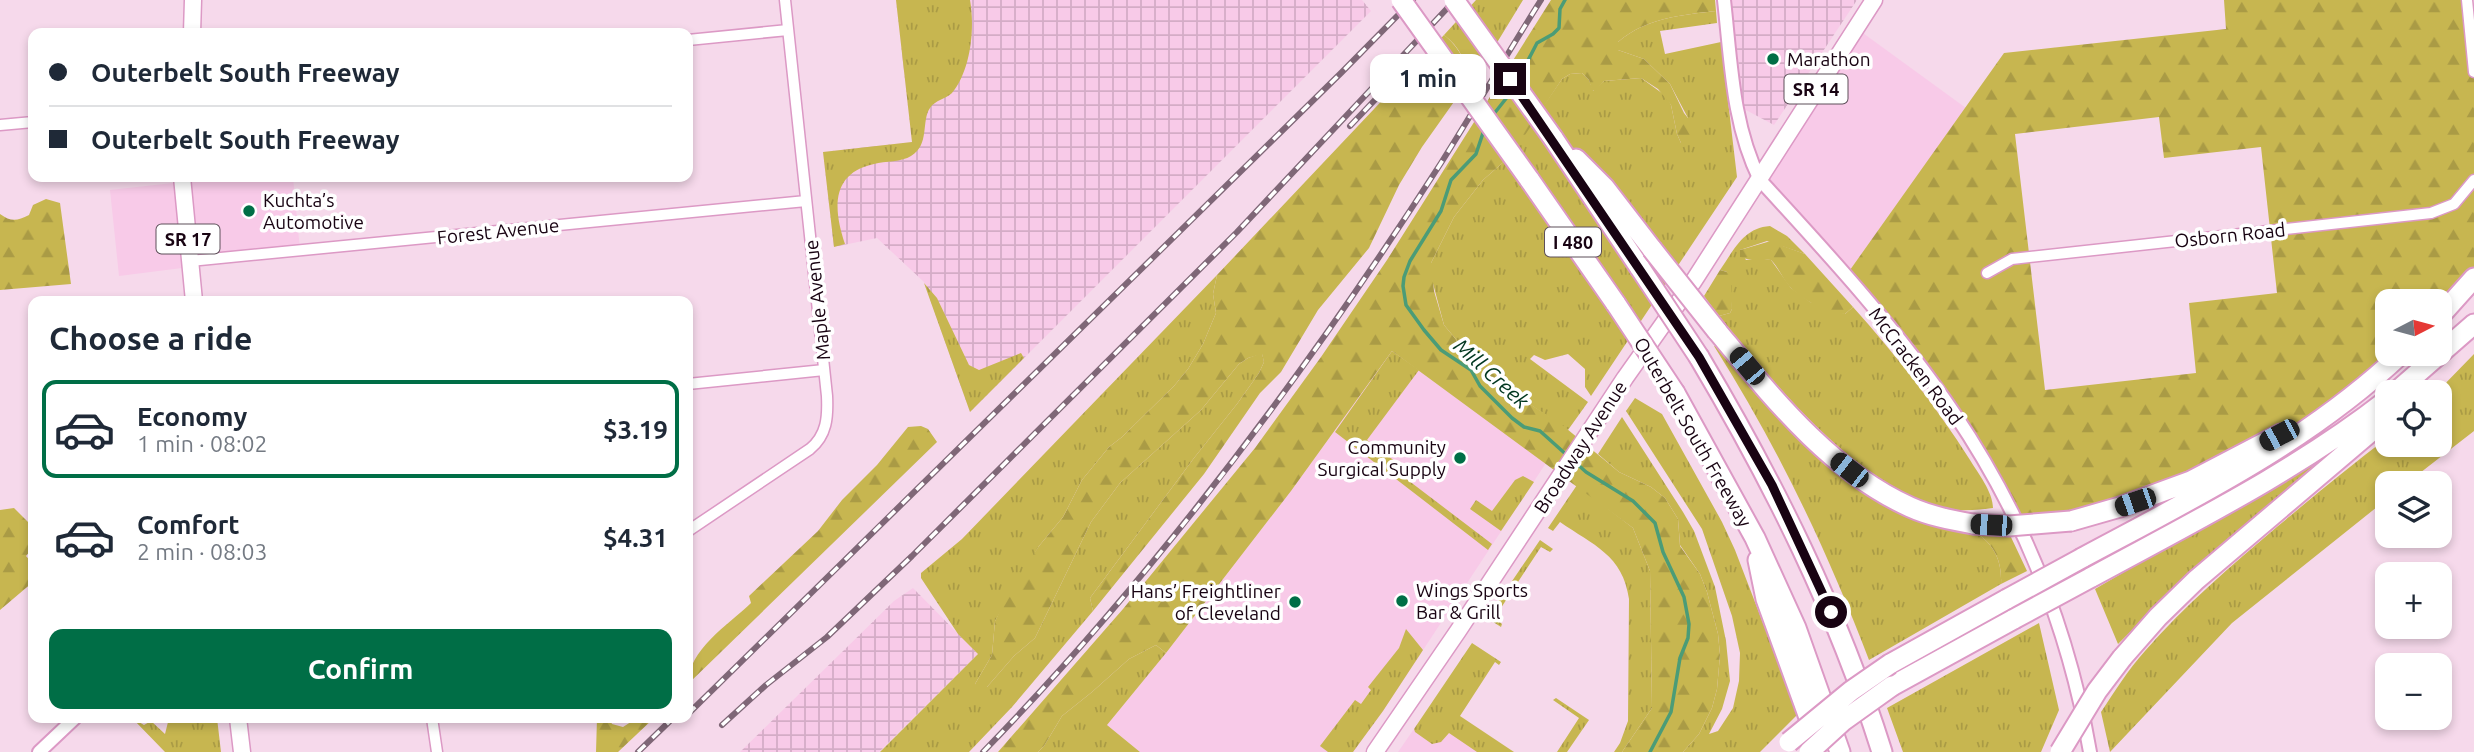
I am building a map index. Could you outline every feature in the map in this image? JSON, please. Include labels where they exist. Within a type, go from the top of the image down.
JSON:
[{"type":"highway","name":"Outerbelt South Freeway","points":[[1401,0],[1529,179],[1675,393],[1755,538],[1796,628],[1840,752]]},
{"type":"highway","name":"Outerbelt South Freeway","points":[[1454,0],[1553,138],[1699,357],[1772,485],[1812,567],[1852,662],[1882,752]]},
{"type":"highway","points":[[1553,138],[1605,188],[1717,331],[1790,415],[1854,473],[1910,507],[1930,514],[1973,524],[2009,526],[2071,520],[2120,507],[2191,481],[2353,396]]},
{"type":"highway","points":[[2452,303],[2474,278]]},
{"type":"highway","points":[[2410,380],[2474,326]]},
{"type":"highway","points":[[2428,380],[2452,356],[2474,326]]},
{"type":"highway","points":[[1785,747],[1851,691],[1891,664],[2264,459],[2353,396],[2387,366]]},
{"type":"highway","points":[[1809,752],[1843,721],[1892,686],[2242,496],[2335,438],[2375,409]]},
{"type":"highway","points":[[2060,752],[2122,657],[2158,617],[2196,580],[2375,428]]},
{"type":"highway","points":[[1755,538],[1763,592],[1820,752]]},
{"type":"main road","points":[[192,28],[193,0]]},
{"type":"main road","name":"Broadway Avenue","points":[[1375,752],[1760,180],[1874,0]]},
{"type":"main road","name":"SR 17","points":[[182,182],[194,296]]},
{"type":"main road","points":[[239,723],[242,752]]},
{"type":"street","name":"Maple Avenue","points":[[693,528],[816,445],[824,431],[827,414],[785,0]]},
{"type":"street","name":"McCracken Road","points":[[1724,0],[1738,118],[1746,149],[1760,180],[1913,357],[1988,467],[2033,558],[2057,622],[2075,682],[2090,752]]},
{"type":"street","points":[[2467,0],[2474,72]]},
{"type":"street","points":[[693,40],[788,30]]},
{"type":"street","points":[[0,125],[28,122]]},
{"type":"street","name":"Osborn Road","points":[[1987,273],[2012,259],[2431,213],[2454,204],[2471,185]]},
{"type":"street","name":"Forest Avenue","points":[[190,261],[806,201]]},
{"type":"street","points":[[693,383],[824,370]]},
{"type":"street","points":[[39,752],[70,723]]},
{"type":"street","points":[[433,723],[437,752]]},
{"type":"shaded area","points":[[896,0],[1362,0],[1371,11],[970,412],[924,282],[877,238],[834,247],[823,152],[912,142]]},
{"type":"shaded area","points":[[1731,0],[1857,0],[1774,125],[1744,109]]},
{"type":"shaded area","points":[[1856,28],[1966,108],[1845,277],[1760,180]]},
{"type":"shaded area","points":[[182,182],[293,182],[300,250],[190,261],[190,267],[119,276],[110,190]]},
{"type":"shaded area","points":[[1392,351],[1546,463],[1383,711],[1353,752],[1140,752],[1107,725],[1291,491]]},
{"type":"shaded area","points":[[913,588],[978,654],[879,752],[740,752],[894,601]]},
{"type":"shaded area","points":[[1425,713],[1484,752],[1398,752]]},
{"type":"green space","points":[[896,0],[970,0],[972,36],[964,73],[952,93],[930,108],[921,146],[917,151],[903,159],[860,169],[850,175],[843,184],[839,194],[838,218],[845,244],[834,247],[823,152],[912,142]]},
{"type":"green space","points":[[1476,0],[1523,0],[1487,59],[1468,82],[1462,56],[1444,35]]},
{"type":"green space","points":[[1551,0],[1715,0],[1716,11],[1677,16],[1652,23],[1618,42],[1618,50],[1644,59],[1670,84],[1684,113],[1699,132],[1698,137],[1681,143],[1671,105],[1658,89],[1641,78],[1604,81],[1592,91],[1589,80],[1582,73],[1570,74],[1562,79],[1507,159],[1483,180],[1454,217],[1431,263],[1434,291],[1444,325],[1459,343],[1473,356],[1497,370],[1525,401],[1561,424],[1619,472],[1651,487],[1665,498],[1678,519],[1680,546],[1700,574],[1718,634],[1720,655],[1717,689],[1712,708],[1699,734],[1683,752],[1622,752],[1652,708],[1650,571],[1633,528],[1392,351],[1291,491],[1166,653],[1156,645],[1129,659],[1062,716],[1038,752],[998,752],[1123,609],[1255,448],[1387,260]]},
{"type":"green space","points":[[2224,0],[2467,0],[2474,72],[2474,278],[2452,303],[2452,289],[2375,289],[2375,366],[2387,366],[2353,396],[2230,462],[2149,497],[2017,523],[1954,414],[1845,277],[2004,53],[2226,29]],"holes":[[[2159,117],[2164,158],[2261,147],[2277,293],[2189,303],[2196,373],[2045,390],[2015,134]]]},
{"type":"green space","points":[[1716,11],[1717,23],[1660,31],[1665,54],[1721,42],[1737,177],[1591,396],[1585,387],[1585,369],[1568,354],[1545,360],[1534,355],[1530,359],[1588,402],[1568,430],[1525,401],[1497,370],[1473,356],[1444,325],[1431,276],[1431,263],[1454,217],[1483,180],[1507,159],[1562,79],[1570,74],[1582,73],[1589,80],[1593,91],[1604,81],[1641,78],[1666,96],[1681,143],[1688,118],[1670,84],[1644,59],[1618,50],[1618,42],[1652,23],[1677,16]]},
{"type":"green space","points":[[1444,35],[1462,56],[1468,82],[1399,185],[1369,248],[1318,310],[1281,372],[1260,393],[1204,474],[1093,611],[1090,598],[1259,373],[1264,362],[1262,354],[1239,364],[1201,410],[1120,483],[1091,522],[1035,638],[979,693],[975,684],[992,655],[995,621],[1013,585],[1039,546],[1063,517],[1082,480],[1109,447],[1174,386],[1188,369],[1203,344],[1216,313],[1213,294],[1217,275]]},
{"type":"green space","points":[[46,199],[60,203],[71,284],[0,290],[0,214],[14,220],[21,218],[29,215],[33,205]]},
{"type":"green space","points":[[1770,226],[1787,236],[1805,254],[1767,241],[1740,250],[1746,260],[1771,260],[1791,288],[1810,302],[1845,314],[1853,307],[1900,362],[1943,420],[1984,483],[1991,496],[1993,508],[1945,508],[1912,496],[1879,478],[1819,429],[1719,316],[1730,313],[1732,309],[1727,272],[1720,270],[1746,236]]},
{"type":"green space","points":[[1774,240],[1805,254],[1853,307],[1845,314],[1823,308],[1795,292],[1771,260],[1740,257],[1740,250]]},
{"type":"green space","points":[[1720,270],[1727,272],[1731,278],[1732,309],[1730,313],[1719,316],[1704,296]]},
{"type":"green space","points":[[1217,275],[1213,294],[1216,313],[1203,344],[1174,386],[1109,447],[1082,480],[1063,517],[1039,546],[995,621],[992,655],[975,684],[987,687],[1014,656],[1035,638],[1091,522],[1120,483],[1201,410],[1239,364],[1262,353],[1264,362],[1259,373],[1090,598],[1093,611],[1012,707],[969,752],[880,752],[978,654],[958,634],[921,578],[921,573],[962,539]]},
{"type":"green space","points":[[924,283],[937,298],[969,365],[979,370],[1021,353],[1024,358],[970,412]]},
{"type":"green space","points":[[1714,346],[1718,347],[1838,470],[1978,534],[1997,556],[2001,584],[1869,660],[1836,578],[1780,460]]},
{"type":"green space","points":[[1392,351],[1419,370],[1367,440],[1400,465],[1396,471],[1492,544],[1488,550],[1335,432]]},
{"type":"green space","points":[[2474,354],[2474,431],[2452,448],[2452,380],[2449,380]]},
{"type":"green space","points":[[1635,398],[1662,414],[1722,522],[1798,714],[1760,752],[1683,752],[1699,734],[1712,708],[1717,689],[1720,655],[1718,634],[1700,574],[1680,545],[1678,519],[1665,498],[1651,487],[1619,472],[1598,454],[1622,417],[1694,531],[1715,587],[1726,641],[1730,681],[1722,709],[1709,734],[1718,731],[1733,708],[1739,681],[1740,653],[1732,616],[1702,529],[1626,411]]},
{"type":"green space","points":[[921,426],[928,429],[937,442],[693,679],[693,665],[702,649],[751,603],[749,596],[818,531],[842,500],[877,465],[908,427]]},
{"type":"green space","points":[[2375,448],[2375,457],[2440,457],[2422,471],[2375,471],[2375,509],[2232,623],[2110,752],[2101,712],[2133,666],[2160,634],[2193,602],[2319,492]]},
{"type":"green space","points":[[2316,460],[2318,463],[2197,566],[2118,644],[2095,589]]},
{"type":"green space","points":[[1523,476],[1534,482],[1501,531],[1470,509],[1476,500],[1492,511],[1515,480]]},
{"type":"green space","points":[[1577,485],[1633,528],[1650,571],[1652,708],[1622,752],[1614,752],[1628,721],[1629,599],[1626,584],[1613,561],[1595,545],[1560,522],[1553,531],[1548,528]]},
{"type":"green space","points":[[14,508],[28,522],[28,586],[0,610],[0,510]]},
{"type":"green space","points":[[1978,534],[2010,535],[2027,571],[2001,584],[1997,556]]},
{"type":"green space","points":[[1540,540],[1553,549],[1550,552],[1541,547],[1495,617],[1502,624],[1501,627],[1487,618]]},
{"type":"green space","points":[[2039,623],[2059,710],[2041,752],[1903,752],[1887,708]]},
{"type":"green space","points":[[1406,629],[1423,650],[1353,752],[1328,752],[1320,746],[1355,700],[1361,704],[1371,690],[1368,687],[1399,648]]},
{"type":"green space","points":[[1472,643],[1501,662],[1499,665],[1495,662],[1460,716],[1514,752],[1477,752],[1449,733],[1441,742],[1432,744],[1415,732],[1414,729]]},
{"type":"green space","points":[[1156,645],[1166,653],[1107,725],[1140,752],[1038,752],[1062,716],[1129,659]]},
{"type":"green space","points":[[1556,698],[1589,720],[1567,752],[1557,752],[1579,718],[1553,700]]},
{"type":"green space","points":[[137,723],[153,723],[165,734],[168,723],[218,723],[221,752],[165,752]]},
{"type":"green space","points":[[597,723],[612,723],[623,727],[629,723],[649,723],[618,752],[596,752]]},
{"type":"waterway","name":"Mill Creek","points":[[1519,78],[1537,43],[1559,28],[1560,9],[1565,0]]},
{"type":"waterway","name":"Mill Creek","points":[[1493,115],[1512,91]]},
{"type":"waterway","name":"Mill Creek","points":[[1485,127],[1476,154],[1451,180],[1441,211],[1410,261],[1403,286],[1406,305],[1441,350],[1471,370],[1480,386],[1512,418],[1524,427],[1540,431],[1569,457]]},
{"type":"waterway","name":"Mill Creek","points":[[1575,462],[1586,472],[1633,501],[1655,523],[1663,552],[1684,597],[1689,624],[1688,638],[1680,658],[1671,712],[1650,752]]},
{"type":"railway","points":[[693,709],[1413,0]]},
{"type":"railway","points":[[722,725],[766,685],[827,637],[912,556],[1237,232],[1455,0]]},
{"type":"railway","points":[[983,752],[1109,614],[1227,469],[1283,394],[1390,241],[1541,0]]},
{"type":"railway","points":[[1350,126],[1391,83]]},
{"type":"railway","points":[[638,752],[668,723]]},
{"type":"place","name":"Marathon","points":[[1773,59]]},
{"type":"place","name":"Kuchta’s Automotive","points":[[249,211]]},
{"type":"place","name":"Community Surgical Supply","points":[[1460,458]]},
{"type":"place","name":"Wings Sports Bar & Grill","points":[[1402,601]]},
{"type":"place","name":"Hans’ Freightliner of Cleveland","points":[[1295,602]]},
{"type":"route","points":[[1510,79],[1553,138],[1699,357],[1772,485],[1831,612]]}]
